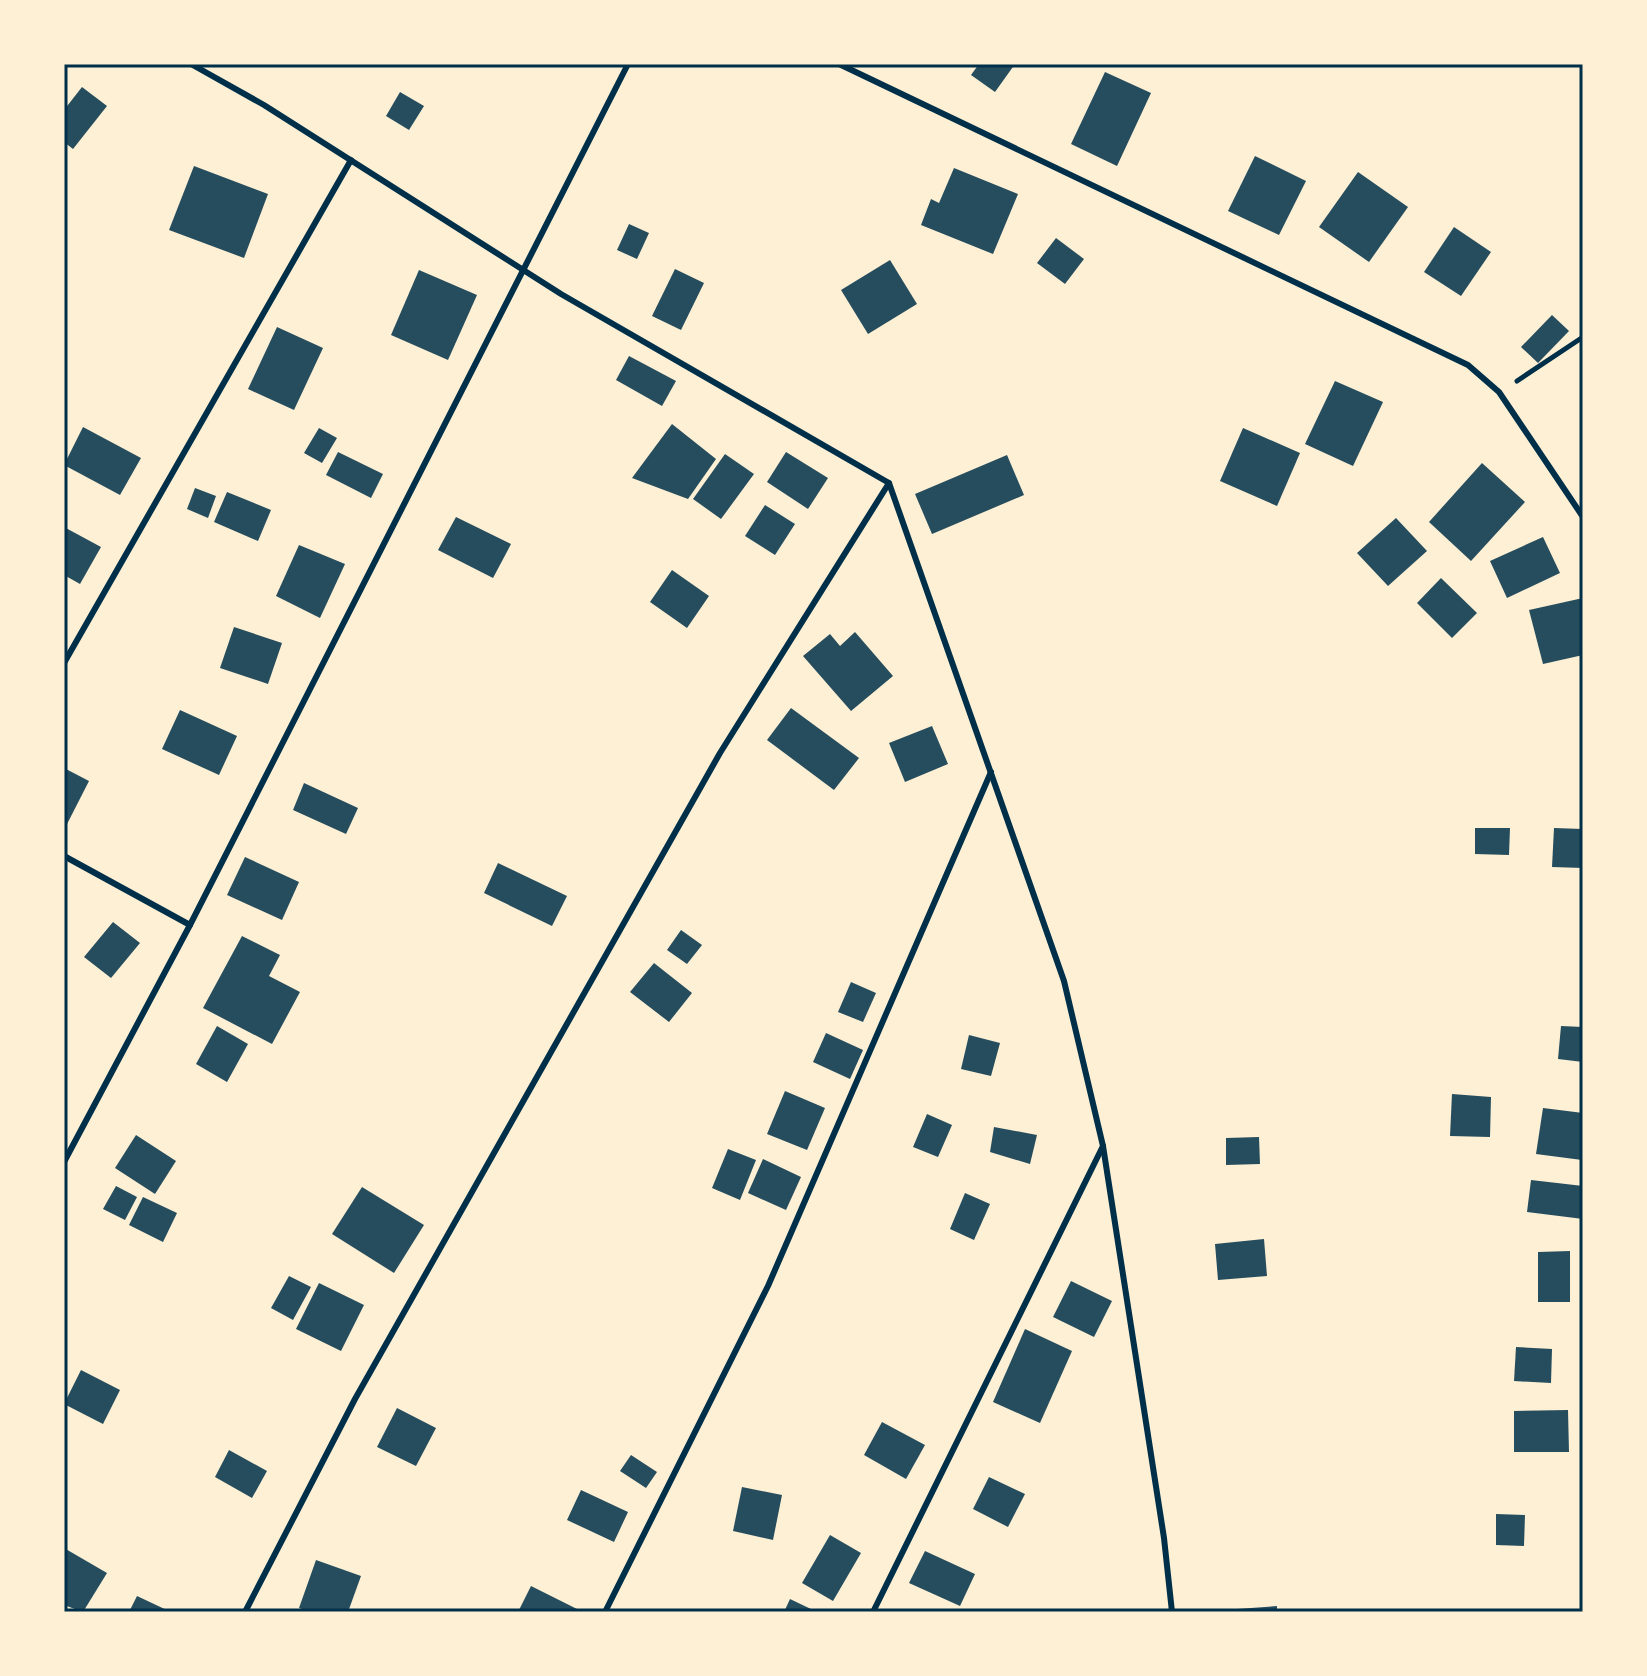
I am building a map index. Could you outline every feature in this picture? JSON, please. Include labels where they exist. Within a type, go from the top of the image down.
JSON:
[{"type":"lane","points":[[191,64],[524,269],[889,483],[1064,981],[1103,1146],[1164,1538],[1172,1612]]},
{"type":"lane","points":[[64,1162],[190,925],[628,64]]},
{"type":"lane","points":[[839,64],[1468,365],[1499,392],[1583,517]]},
{"type":"lane","points":[[64,663],[351,160]]},
{"type":"lane","points":[[245,1612],[362,1386],[720,753],[889,483]]},
{"type":"lane","points":[[605,1612],[768,1286],[991,772]]},
{"type":"lane","points":[[64,856],[190,925]]},
{"type":"lane","points":[[873,1612],[1103,1146]]},
{"type":"path","points":[[1499,392],[1583,337]]},
{"type":"building","points":[[979,64],[1015,64],[995,92],[971,75]]},
{"type":"building","points":[[1105,72],[1151,93],[1117,166],[1071,144]]},
{"type":"building","points":[[82,87],[107,106],[73,149],[64,142],[64,110]]},
{"type":"building","points":[[400,92],[424,106],[409,130],[386,116]]},
{"type":"building","points":[[1255,156],[1306,181],[1279,235],[1228,211]]},
{"type":"building","points":[[194,166],[268,194],[244,258],[169,230]]},
{"type":"building","points":[[954,168],[1018,194],[993,254],[921,225],[931,199],[939,203]]},
{"type":"building","points":[[1358,172],[1408,207],[1369,262],[1319,227]]},
{"type":"building","points":[[629,224],[649,233],[637,259],[617,250]]},
{"type":"building","points":[[1454,227],[1491,252],[1461,296],[1424,272]]},
{"type":"building","points":[[1056,238],[1084,259],[1065,284],[1037,263]]},
{"type":"building","points":[[890,260],[917,304],[868,334],[841,290]]},
{"type":"building","points":[[675,269],[704,283],[681,330],[652,316]]},
{"type":"building","points":[[419,270],[477,295],[448,360],[391,335]]},
{"type":"building","points":[[1552,315],[1569,331],[1538,363],[1521,347]]},
{"type":"building","points":[[277,327],[323,348],[294,410],[248,389]]},
{"type":"building","points":[[629,356],[676,381],[662,406],[616,380]]},
{"type":"building","points":[[1335,381],[1383,402],[1353,466],[1305,444]]},
{"type":"building","points":[[672,424],[716,459],[688,499],[632,478]]},
{"type":"building","points":[[83,427],[141,458],[120,495],[64,465]]},
{"type":"building","points":[[319,428],[337,438],[322,463],[304,453]]},
{"type":"building","points":[[1243,428],[1300,453],[1277,506],[1220,481]]},
{"type":"building","points":[[338,452],[383,474],[371,498],[326,475]]},
{"type":"building","points":[[786,452],[828,478],[808,509],[767,482]]},
{"type":"building","points":[[725,454],[754,474],[721,519],[693,499]]},
{"type":"building","points":[[1007,455],[1024,495],[932,534],[915,494]]},
{"type":"building","points":[[1482,463],[1525,502],[1471,561],[1429,522]]},
{"type":"building","points":[[195,488],[216,496],[208,518],[187,509]]},
{"type":"building","points":[[227,492],[271,510],[258,541],[214,522]]},
{"type":"building","points":[[765,505],[795,524],[775,555],[745,536]]},
{"type":"building","points":[[456,517],[511,544],[493,578],[438,550]]},
{"type":"building","points":[[1396,518],[1427,551],[1388,586],[1357,553]]},
{"type":"building","points":[[64,527],[101,547],[80,584],[64,575]]},
{"type":"building","points":[[1543,537],[1560,573],[1507,598],[1490,561]]},
{"type":"building","points":[[299,545],[345,564],[320,618],[276,596]]},
{"type":"building","points":[[672,570],[709,596],[687,628],[650,602]]},
{"type":"building","points":[[1441,578],[1477,613],[1452,638],[1417,603]]},
{"type":"building","points":[[1583,598],[1583,655],[1543,664],[1529,610]]},
{"type":"building","points":[[234,627],[282,643],[268,684],[220,668]]},
{"type":"building","points":[[855,632],[893,676],[851,711],[803,656],[830,634],[840,646]]},
{"type":"building","points":[[791,708],[859,758],[834,790],[767,740]]},
{"type":"building","points":[[180,710],[237,736],[219,775],[162,749]]},
{"type":"building","points":[[932,726],[948,764],[905,782],[889,743]]},
{"type":"building","points":[[64,768],[89,781],[64,830]]},
{"type":"building","points":[[304,783],[358,808],[346,834],[293,810]]},
{"type":"building","points":[[1475,828],[1510,828],[1509,855],[1475,854]]},
{"type":"building","points":[[1554,828],[1583,829],[1583,868],[1552,867]]},
{"type":"building","points":[[245,857],[299,882],[282,920],[227,895]]},
{"type":"building","points":[[498,863],[567,896],[552,926],[484,893]]},
{"type":"building","points":[[113,922],[140,943],[111,978],[84,957]]},
{"type":"building","points":[[681,930],[702,945],[687,964],[667,950]]},
{"type":"building","points":[[242,936],[280,955],[269,976],[300,992],[272,1044],[203,1008]]},
{"type":"building","points":[[654,963],[692,993],[669,1022],[630,992]]},
{"type":"building","points":[[851,982],[876,993],[863,1022],[838,1012]]},
{"type":"building","points":[[217,1026],[248,1044],[227,1082],[196,1064]]},
{"type":"building","points":[[1561,1026],[1583,1027],[1583,1062],[1558,1059]]},
{"type":"building","points":[[826,1033],[863,1050],[850,1079],[813,1062]]},
{"type":"building","points":[[969,1035],[1000,1043],[991,1076],[961,1069]]},
{"type":"building","points":[[785,1091],[825,1108],[807,1150],[767,1134]]},
{"type":"building","points":[[1452,1094],[1491,1097],[1490,1137],[1450,1136]]},
{"type":"building","points":[[1543,1108],[1583,1113],[1582,1160],[1536,1154]]},
{"type":"building","points":[[927,1114],[952,1125],[938,1157],[913,1147]]},
{"type":"building","points":[[994,1127],[1037,1135],[1030,1164],[990,1152]]},
{"type":"building","points":[[136,1135],[176,1161],[155,1194],[115,1168]]},
{"type":"building","points":[[1259,1137],[1260,1164],[1226,1165],[1226,1138]]},
{"type":"building","points":[[728,1149],[756,1160],[740,1200],[712,1188]]},
{"type":"building","points":[[763,1159],[801,1177],[786,1210],[748,1193]]},
{"type":"building","points":[[1531,1180],[1583,1186],[1583,1219],[1527,1212]]},
{"type":"building","points":[[116,1186],[137,1197],[125,1220],[103,1209]]},
{"type":"building","points":[[362,1187],[424,1225],[394,1273],[332,1234]]},
{"type":"building","points":[[965,1193],[990,1204],[974,1240],[950,1229]]},
{"type":"building","points":[[143,1197],[177,1213],[163,1242],[129,1225]]},
{"type":"building","points":[[1264,1239],[1267,1276],[1218,1280],[1215,1244]]},
{"type":"building","points":[[1570,1251],[1570,1302],[1538,1302],[1538,1252]]},
{"type":"building","points":[[289,1276],[311,1287],[293,1320],[271,1308]]},
{"type":"building","points":[[1071,1281],[1112,1301],[1094,1337],[1053,1317]]},
{"type":"building","points":[[319,1283],[364,1305],[341,1351],[296,1329]]},
{"type":"building","points":[[1025,1329],[1072,1351],[1040,1423],[993,1402]]},
{"type":"building","points":[[1516,1347],[1552,1349],[1551,1383],[1514,1381]]},
{"type":"building","points":[[81,1370],[120,1390],[103,1424],[64,1404]]},
{"type":"building","points":[[397,1408],[436,1428],[416,1466],[377,1447]]},
{"type":"building","points":[[1568,1410],[1569,1452],[1514,1452],[1514,1411]]},
{"type":"building","points":[[882,1422],[925,1445],[906,1479],[864,1455]]},
{"type":"building","points":[[229,1450],[267,1471],[252,1498],[215,1477]]},
{"type":"building","points":[[631,1455],[657,1472],[646,1488],[620,1471]]},
{"type":"building","points":[[989,1477],[1025,1494],[1008,1527],[973,1509]]},
{"type":"building","points":[[742,1487],[782,1495],[773,1540],[733,1531]]},
{"type":"building","points":[[581,1490],[628,1512],[614,1542],[567,1520]]},
{"type":"building","points":[[1496,1514],[1525,1515],[1524,1546],[1496,1545]]},
{"type":"building","points":[[830,1535],[861,1553],[833,1601],[802,1583]]},
{"type":"building","points":[[64,1548],[107,1573],[83,1612],[64,1605]]},
{"type":"building","points":[[925,1551],[975,1574],[960,1606],[909,1583]]},
{"type":"building","points":[[316,1560],[361,1576],[348,1612],[311,1612],[299,1608]]},
{"type":"building","points":[[531,1586],[583,1612],[518,1612]]},
{"type":"building","points":[[137,1596],[171,1612],[129,1612]]},
{"type":"building","points":[[790,1599],[813,1610],[812,1612],[784,1612]]},
{"type":"building","points":[[1277,1606],[1277,1612],[1237,1612],[1237,1609]]}]
